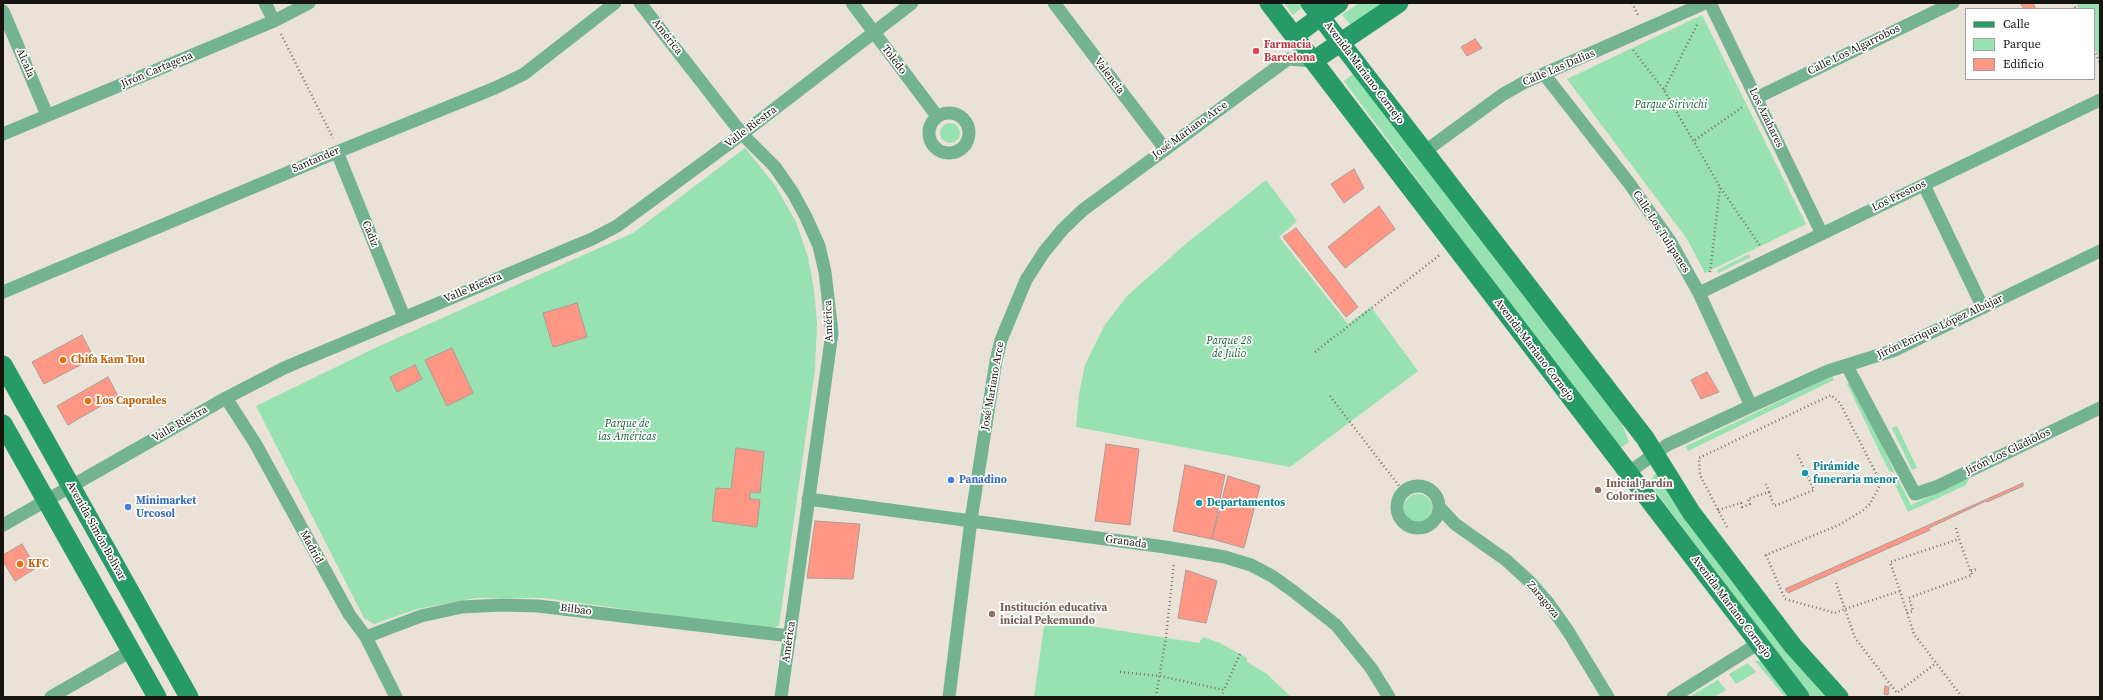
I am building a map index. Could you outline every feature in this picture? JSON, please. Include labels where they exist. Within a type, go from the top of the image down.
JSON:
[{"type":"main road","name":"Avenida Mariano Cornejo","points":[[1269,3],[1800,697]]},
{"type":"main road","points":[[1294,36],[1316,10],[1339,3]]},
{"type":"main road","points":[[1313,62],[1399,3]]},
{"type":"main road","name":"Avenida Mariano Cornejo","points":[[1316,10],[1655,453],[1691,512],[1793,646],[1840,697]]},
{"type":"main road","name":"Avenida Simón Bolivar","points":[[3,365],[189,697]]},
{"type":"main road","points":[[3,424],[45,501],[157,697]]},
{"type":"street","points":[[265,3],[274,21]]},
{"type":"street","name":"Jirón Cartagena","points":[[3,134],[274,21],[309,3]]},
{"type":"street","name":"Santander","points":[[3,292],[337,152],[495,88],[524,74],[615,3]]},
{"type":"street","name":"América","points":[[640,3],[742,134],[775,167],[793,193],[819,246],[825,272],[832,333],[781,697]]},
{"type":"street","name":"Toledo","points":[[852,3],[937,116]]},
{"type":"street","name":"Valle Riestra","points":[[3,525],[226,398],[284,368],[592,239],[617,226],[742,134],[912,3]]},
{"type":"street","name":"Valencia","points":[[1054,3],[1165,149]]},
{"type":"street","name":"Calle Las Dalias","points":[[1424,152],[1502,95],[1544,74],[1625,40],[1705,3]]},
{"type":"street","name":"Los Azahares","points":[[1710,3],[1822,234]]},
{"type":"street","name":"Calle Los Algarrobos","points":[[1756,98],[1953,3]]},
{"type":"street","name":"Alcala","points":[[3,11],[47,116]]},
{"type":"street","points":[[1294,36],[1288,59],[1313,62]]},
{"type":"street","name":"José Mariano Arce","points":[[949,697],[971,520],[1001,340],[1026,280],[1044,252],[1063,229],[1083,210],[1288,59]]},
{"type":"street","name":"Calle Los Tulipanes","points":[[1544,74],[1629,183],[1666,234],[1704,291],[1751,406]]},
{"type":"street","name":"Los Fresnos","points":[[1704,291],[2100,100]]},
{"type":"street","name":"Cadiz","points":[[337,152],[404,317]]},
{"type":"street","points":[[1924,185],[1983,308]]},
{"type":"street","name":"Jirón Enrique López Albújar","points":[[1628,473],[1655,453],[1751,406],[1828,371],[1848,366],[1895,350],[2100,251]]},
{"type":"street","name":"Jirón Los Gladiolos","points":[[1848,366],[1915,494],[1936,487],[2100,408]]},
{"type":"street","name":"Madrid","points":[[226,398],[255,443],[349,614],[366,637],[396,697]]},
{"type":"street","points":[[1416,486],[1424,487],[1435,495],[1439,507],[1434,522],[1422,529],[1415,529],[1403,523],[1398,517],[1396,503],[1403,491],[1416,486]]},
{"type":"street","name":"Granada","points":[[808,499],[1176,549],[1225,557],[1251,565],[1272,576],[1336,625],[1371,668],[1388,697]]},
{"type":"street","name":"Zaragoza","points":[[1439,507],[1455,524],[1506,560],[1530,582],[1568,631],[1608,697]]},
{"type":"street","name":"Zaragoza","points":[[1434,522],[1455,524]]},
{"type":"street","name":"Bilbao","points":[[366,637],[420,616],[462,607],[502,604],[538,606],[790,636]]},
{"type":"street","points":[[1673,697],[1759,644]]},
{"type":"street","points":[[51,697],[131,651]]},
{"type":"path","points":[[1664,90],[1701,16]]},
{"type":"path","points":[[274,21],[334,141],[337,152]]},
{"type":"path","points":[[1625,40],[1664,90],[1695,140],[1720,187],[1769,260]]},
{"type":"path","points":[[2095,52],[2100,63]]},
{"type":"path","points":[[1695,140],[1756,98]]},
{"type":"path","points":[[1704,291],[1720,187]]},
{"type":"path","points":[[1315,352],[1454,245]]},
{"type":"path","points":[[1728,530],[1700,475],[1699,458],[1831,395],[1840,403],[1881,482],[1876,495],[1862,511],[1838,525],[1766,555],[1785,599]]},
{"type":"path","points":[[1330,396],[1403,491]]},
{"type":"path","points":[[1766,484],[1774,506],[1814,490],[1797,453]]},
{"type":"path","points":[[1718,510],[1740,503],[1742,507],[1750,504],[1748,499],[1769,492]]},
{"type":"path","points":[[1907,613],[1913,611],[1909,598],[1972,575],[1956,528]]},
{"type":"path","points":[[1959,538],[1890,562],[1914,634],[1962,697]]},
{"type":"path","points":[[1156,697],[1176,549]]},
{"type":"path","points":[[1970,571],[1976,569]]},
{"type":"path","points":[[1836,583],[1855,638],[1897,693],[1936,663]]},
{"type":"path","points":[[1781,598],[1835,613],[1900,591]]},
{"type":"path","points":[[1221,697],[1240,654]]},
{"type":"path","points":[[1120,672],[1160,676],[1224,690]]},
{"type":"green space","points":[[1284,3],[1307,3],[1293,15]]},
{"type":"green space","points":[[1359,3],[1393,3],[1355,30],[1342,15]]},
{"type":"green space","points":[[2076,3],[2100,3],[2100,60],[2095,48],[2095,8],[2078,8]]},
{"type":"green space","name":"Parque Sirivichi","points":[[1702,15],[1806,224],[1705,273],[1687,239],[1567,79]]},
{"type":"green space","points":[[1358,70],[1621,421],[1629,442],[1618,450],[1344,81]]},
{"type":"green space","points":[[950,123],[957,126],[960,133],[957,140],[950,143],[943,140],[940,133],[943,126]]},
{"type":"green space","name":"Parque de las Américas","points":[[745,148],[775,185],[796,222],[808,257],[814,290],[817,323],[815,370],[779,626],[768,629],[544,598],[476,598],[417,609],[374,624],[364,618],[256,406],[375,348],[633,233]]},
{"type":"green space","name":"Parque 28 de Julio","points":[[1266,180],[1297,221],[1279,237],[1348,324],[1371,307],[1418,371],[1290,467],[1076,427],[1079,394],[1085,365],[1104,326],[1127,296],[1188,242]]},
{"type":"green space","points":[[1749,254],[1751,257],[1718,273],[1717,270]]},
{"type":"green space","points":[[1832,376],[1834,380],[1688,451],[1686,446]]},
{"type":"green space","points":[[1852,381],[1895,473],[1889,471],[1847,384]]},
{"type":"green space","points":[[1897,426],[1917,468],[1912,470],[1892,428]]},
{"type":"green space","points":[[1655,474],[1658,474],[1828,697],[1811,697],[1649,482]]},
{"type":"green space","points":[[1891,476],[1897,477],[1911,505],[1969,478],[1966,485],[1908,512]]},
{"type":"green space","points":[[1418,494],[1428,498],[1432,508],[1428,518],[1418,522],[1408,518],[1404,508],[1408,498]]},
{"type":"green space","points":[[1045,619],[1199,643],[1203,637],[1220,643],[1247,658],[1247,662],[1267,674],[1291,697],[1034,697]]},
{"type":"green space","points":[[1755,661],[1762,661],[1791,697],[1785,697]]},
{"type":"green space","points":[[1748,663],[1756,672],[1736,684],[1729,674]]},
{"type":"green space","points":[[1718,680],[1726,690],[1714,697],[1689,697]]},
{"type":"building","points":[[2033,3],[2036,8],[2023,8],[2021,4]]},
{"type":"building","points":[[1475,39],[1482,48],[1467,56],[1461,47]]},
{"type":"building","points":[[1354,169],[1364,188],[1344,203],[1331,184]]},
{"type":"building","points":[[1379,206],[1395,229],[1345,268],[1328,247]]},
{"type":"building","points":[[1296,228],[1358,307],[1346,317],[1283,237]]},
{"type":"building","points":[[577,303],[587,337],[553,347],[543,313]]},
{"type":"building","name":"Chifa Kam Tou","points":[[82,335],[94,358],[44,384],[32,362]]},
{"type":"building","points":[[452,348],[473,393],[447,406],[425,360]]},
{"type":"building","points":[[415,365],[422,379],[397,392],[390,377]]},
{"type":"building","points":[[1707,372],[1719,392],[1701,399],[1691,380]]},
{"type":"building","name":"Los Caporales","points":[[108,377],[118,396],[68,425],[57,406]]},
{"type":"building","points":[[1106,444],[1139,449],[1130,525],[1095,521]]},
{"type":"building","points":[[736,448],[764,452],[760,493],[750,492],[750,499],[760,500],[757,527],[712,521],[716,488],[731,489]]},
{"type":"building","name":"Departamentos","points":[[1185,465],[1225,475],[1212,539],[1173,531]]},
{"type":"building","points":[[1228,476],[1260,486],[1244,548],[1212,539]]},
{"type":"building","points":[[2023,483],[2023,486],[1987,502],[1986,501],[1929,528],[1930,530],[1788,593],[1785,589]]},
{"type":"building","points":[[815,521],[860,524],[853,579],[807,578]]},
{"type":"building","name":"KFC","points":[[22,544],[36,568],[15,581],[3,561],[3,555]]},
{"type":"building","points":[[1186,570],[1217,581],[1206,623],[1178,618]]},
{"type":"building","points":[[1885,686],[1889,687],[1888,695],[1884,694]]},
{"type":"place","name":"Farmacia Barcelona","points":[[1256,51]]},
{"type":"place","name":"Chifa Kam Tou","points":[[63,360]]},
{"type":"place","name":"Los Caporales","points":[[88,401]]},
{"type":"place","name":"Pirámide funeraria menor","points":[[1805,473]]},
{"type":"place","name":"Panadino","points":[[951,480]]},
{"type":"place","name":"Inicial Jardín Colorines","points":[[1598,490]]},
{"type":"place","name":"Departamentos","points":[[1199,503]]},
{"type":"place","name":"Minimarket Urcosol","points":[[128,507]]},
{"type":"place","name":"KFC","points":[[20,564]]},
{"type":"place","name":"Institución educativa inicial Pekemundo","points":[[992,614]]}]
